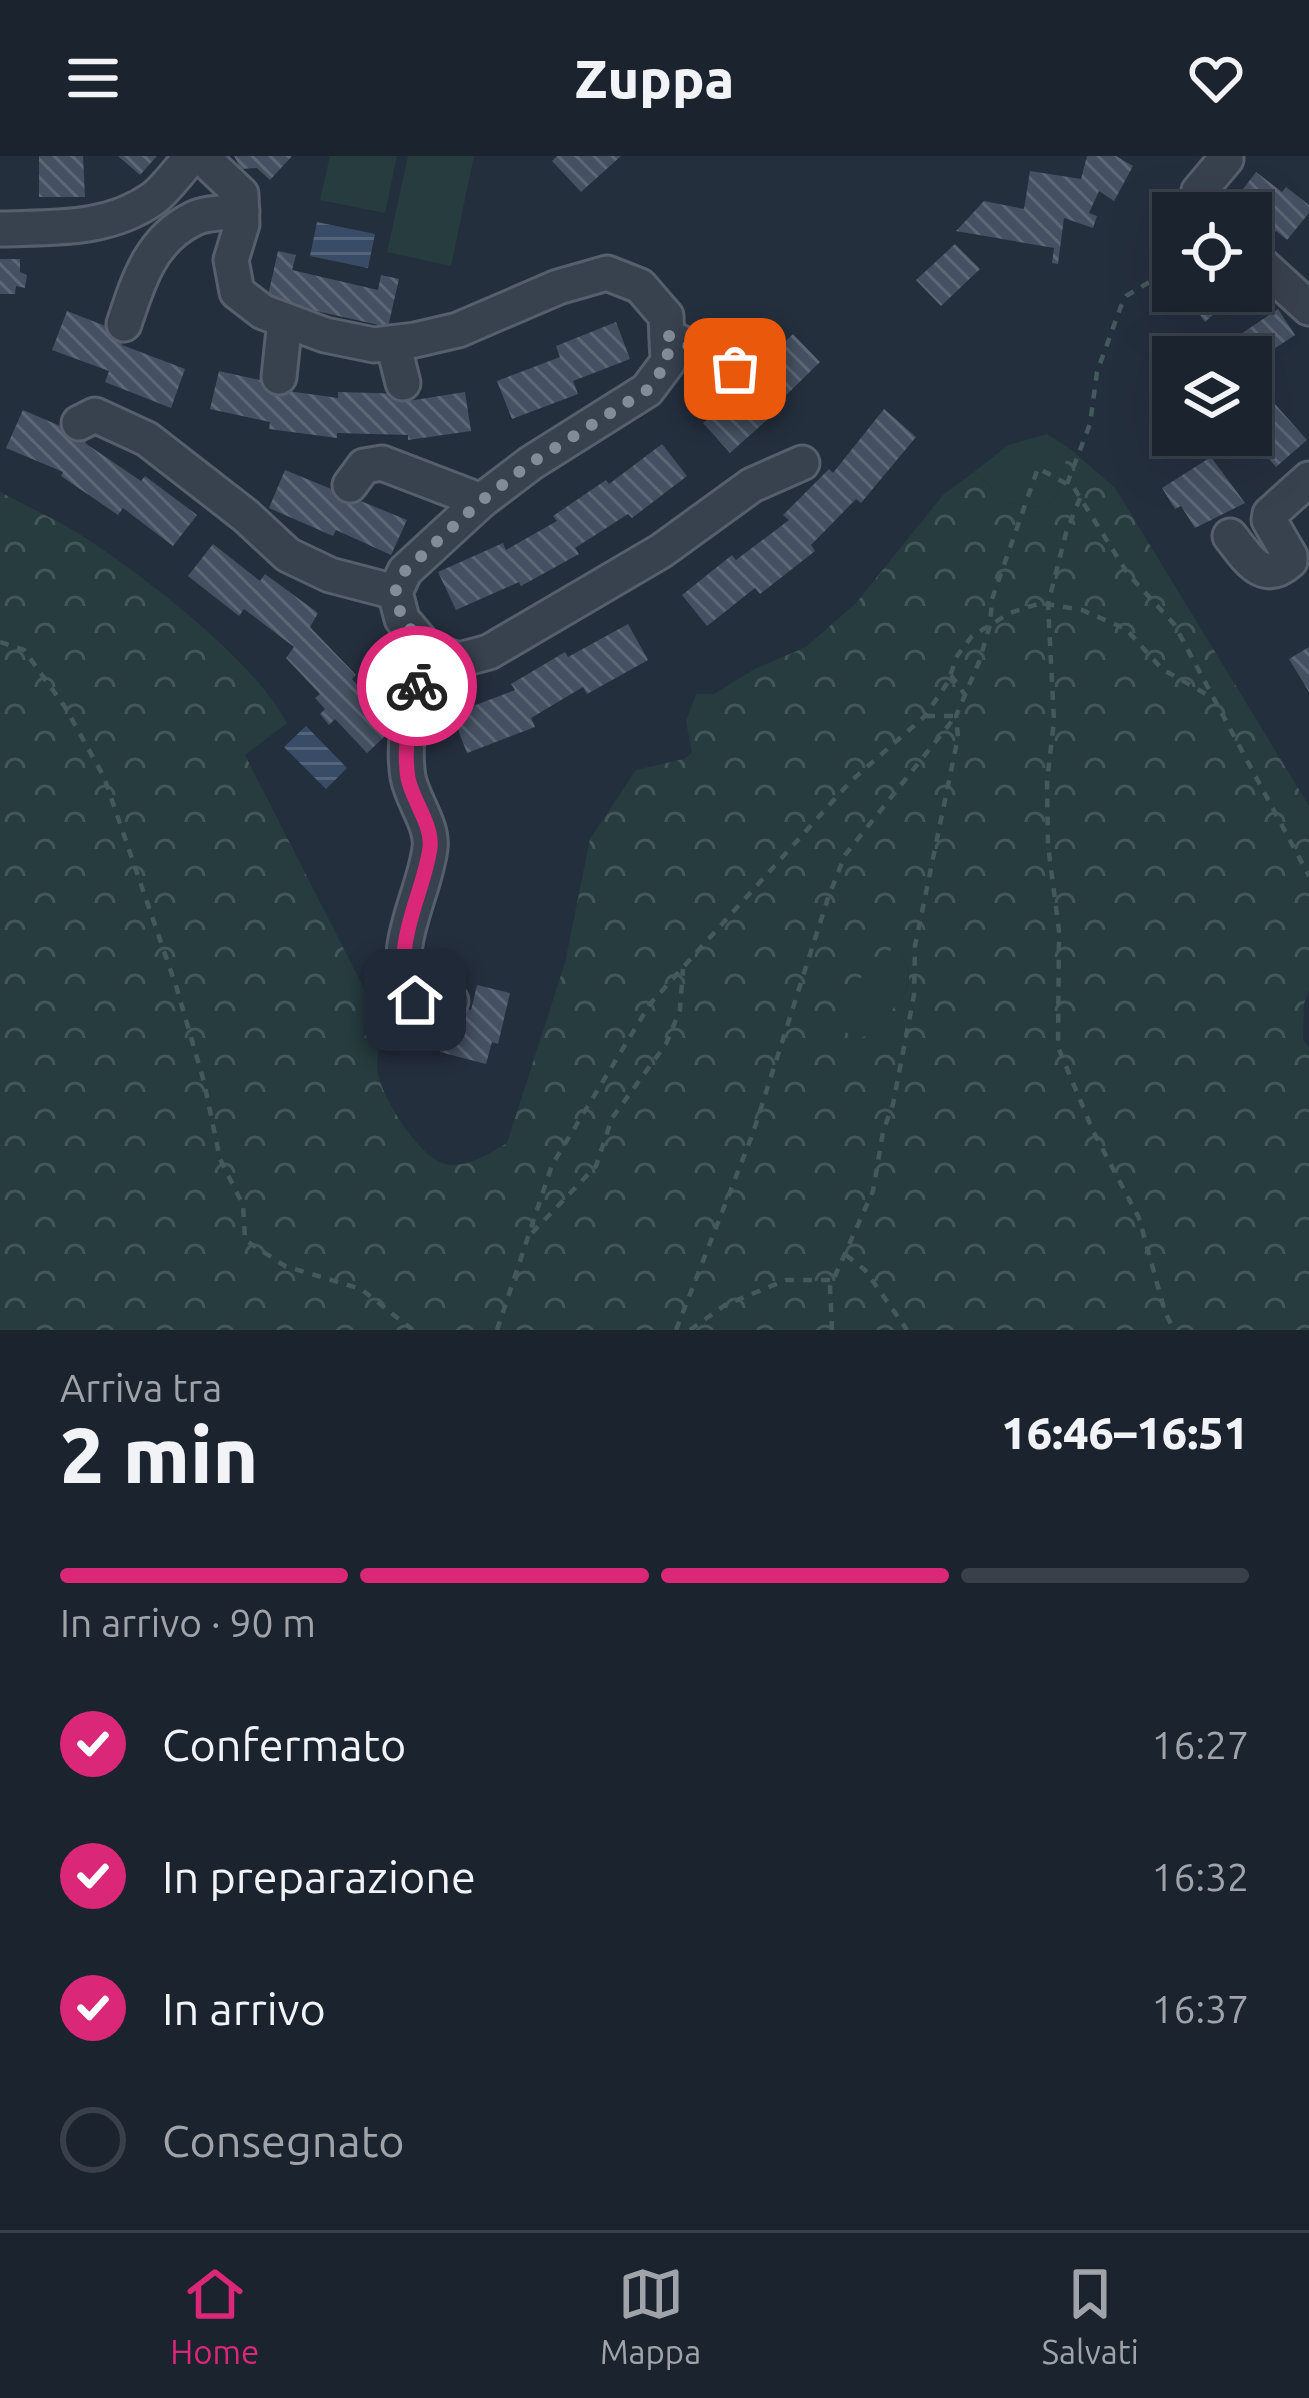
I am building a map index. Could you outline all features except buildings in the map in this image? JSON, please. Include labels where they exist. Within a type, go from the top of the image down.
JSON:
[{"type":"street","points":[[0,229],[82,227],[125,215],[157,196],[196,156],[241,194],[242,224],[231,260],[237,292],[262,312],[325,335],[393,343],[458,330],[558,287],[607,273],[640,286],[666,316],[668,362],[647,390],[531,463],[481,501],[405,571],[395,592],[402,619],[428,650],[459,660],[489,652],[661,551],[752,485],[802,463]]},
{"type":"street","points":[[1199,192],[1226,159]]},
{"type":"street","points":[[124,324],[141,274],[158,245],[195,217],[242,211]]},
{"type":"street","points":[[1272,274],[1309,308]]},
{"type":"street","points":[[279,377],[285,320]]},
{"type":"street","points":[[667,335],[735,369]]},
{"type":"street","points":[[393,343],[403,383]]},
{"type":"street","points":[[79,423],[94,416],[147,439],[246,516],[275,560],[395,592]]},
{"type":"street","points":[[350,485],[364,466],[382,463],[481,501]]},
{"type":"street","points":[[1230,536],[1255,568],[1279,571],[1290,556],[1270,514],[1309,479]]},
{"type":"street","points":[[428,650],[408,719],[408,778],[431,843],[406,936],[404,982],[415,1000],[451,1001]]},
{"type":"path","points":[[1067,484],[1090,424],[1097,372],[1120,306],[1126,296],[1152,281]]},
{"type":"path","points":[[676,1330],[753,1133],[845,855],[956,716],[990,625],[992,599],[1038,468],[1067,484],[1080,498],[1128,574],[1174,624],[1309,876]]},
{"type":"path","points":[[1080,498],[1048,604],[1054,721],[1047,781],[1048,845],[1059,931],[1058,1047],[1093,1131],[1139,1218],[1174,1330]]},
{"type":"path","points":[[497,1330],[552,1165],[650,1004],[851,781],[926,716],[972,637],[1010,613],[1041,603],[1082,610],[1126,629],[1162,669],[1217,700]]},
{"type":"path","points":[[0,642],[24,650],[65,706],[104,777],[177,989],[220,1159],[243,1205],[244,1240],[285,1266],[361,1288],[413,1330]]},
{"type":"path","points":[[951,675],[964,695]]},
{"type":"path","points":[[926,716],[956,716]]},
{"type":"path","points":[[832,1330],[830,1294],[874,1191],[883,1132],[893,1104],[914,995],[915,946],[958,737],[956,716]]},
{"type":"path","points":[[528,1237],[596,1166],[612,1118],[666,1044],[680,1010],[683,967]]},
{"type":"path","points":[[846,1255],[865,1270],[907,1330]]},
{"type":"path","points":[[690,1330],[725,1305],[786,1280],[835,1280]]},
{"type":"green space","points":[[330,156],[397,156],[385,213],[320,200]]},
{"type":"green space","points":[[408,156],[474,156],[451,266],[387,252]]},
{"type":"green space","points":[[1047,434],[1069,448],[1056,496],[1042,507],[1010,503],[974,472],[1008,445]]},
{"type":"green space","points":[[1069,448],[1115,488],[1309,806],[1309,990],[1303,1040],[1309,1047],[1309,1330],[0,1330],[0,492],[79,534],[141,577],[226,649],[272,699],[287,723],[245,755],[383,1026],[377,1068],[387,1098],[424,1150],[453,1165],[478,1159],[507,1143],[565,963],[590,839],[636,770],[692,753],[686,721],[696,694],[714,694],[755,669],[806,647],[856,603],[944,494],[974,472],[1010,503],[1042,507],[1056,496]],"holes":[[[895,946],[909,974],[903,997],[864,1037],[848,1034],[840,1021],[851,987]]]},
{"type":"green space","points":[[895,945],[908,974],[903,997],[864,1038],[848,1034],[839,1021],[850,987]]},
{"type":"water","points":[[317,222],[375,234],[368,268],[310,256]]},
{"type":"water","points":[[306,726],[347,768],[326,789],[284,747]]},
{"type":"way so far","points":[[417,686],[428,650],[402,619],[395,592],[405,571],[481,501],[531,463],[647,390],[668,362],[667,335],[735,369]]},
{"type":"route","points":[[415,1000],[404,982],[406,936],[431,843],[408,778],[408,719],[417,686]]}]
